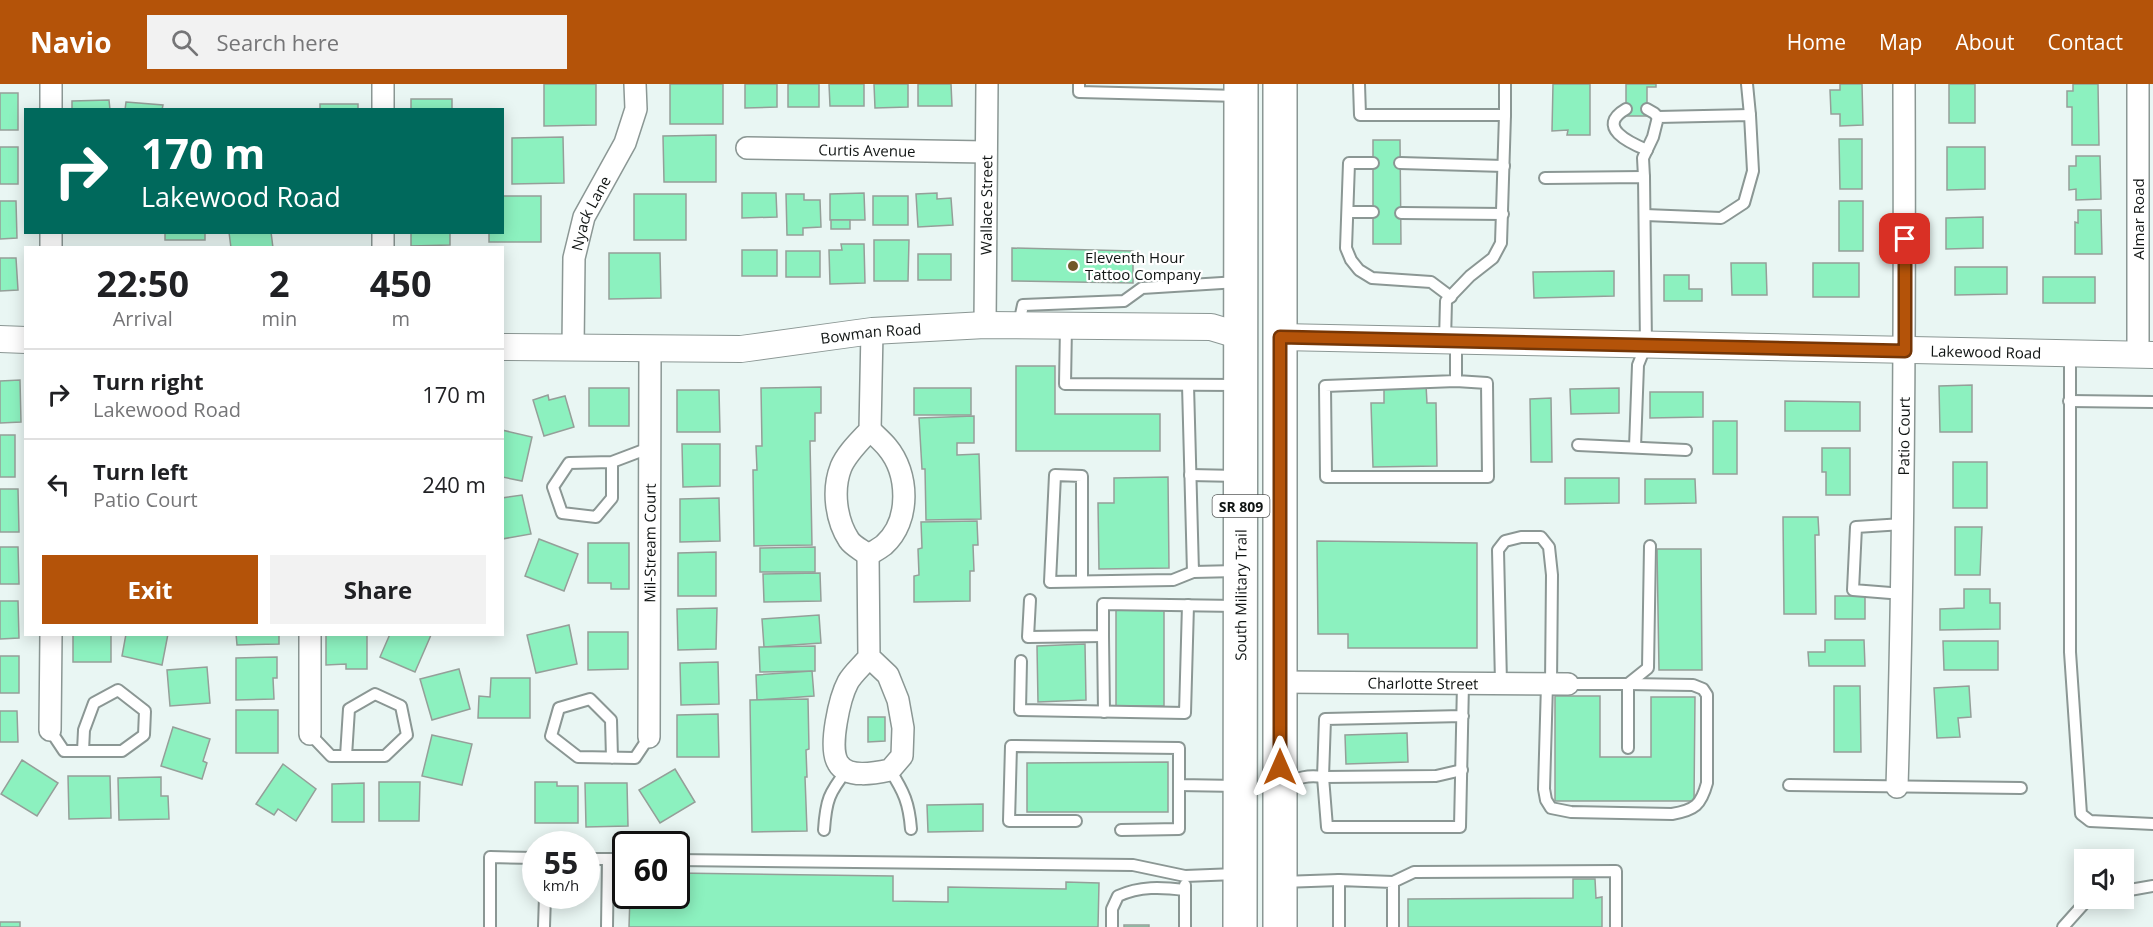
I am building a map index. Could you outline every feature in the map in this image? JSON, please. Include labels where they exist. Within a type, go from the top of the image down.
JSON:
[{"type":"main road","name":"SR 809","points":[[1280,84],[1280,927]]},
{"type":"main road","points":[[1241,100],[1249,146],[1252,310],[1254,316],[1266,330],[1280,337]]},
{"type":"main road","name":"South Military Trail","points":[[1240,927],[1241,100]]},
{"type":"main road","points":[[1241,336],[1257,357],[1259,376],[1260,554],[1280,579]]},
{"type":"main road","points":[[1241,606],[1252,621],[1253,846],[1280,882]]},
{"type":"street","points":[[51,84],[51,108]]},
{"type":"street","points":[[383,84],[383,108]]},
{"type":"street","name":"Nyack Lane","points":[[573,348],[574,258],[584,216],[625,143],[636,109],[635,84]]},
{"type":"street","name":"Wallace Street","points":[[985,325],[987,84]]},
{"type":"street","name":"Patio Court","points":[[1897,787],[1904,524],[1904,84]]},
{"type":"street","name":"Almar Road","points":[[2138,84],[2145,355]]},
{"type":"street","name":"Curtis Avenue","points":[[747,148],[987,152]]},
{"type":"street","name":"Bowman Road","points":[[504,347],[741,349],[872,331],[985,325],[1211,327],[1241,336]]},
{"type":"street","points":[[868,555],[850,542],[838,511],[837,492],[842,466],[870,430],[872,331]]},
{"type":"street","name":"Lakewood Road","points":[[1280,337],[2145,355]]},
{"type":"street","points":[[0,339],[24,340]]},
{"type":"street","name":"Mil-Stream Court","points":[[649,738],[650,349]]},
{"type":"street","points":[[868,555],[884,545],[898,524],[905,501],[901,470],[888,447],[870,430]]},
{"type":"street","points":[[868,555],[869,657],[849,680],[841,700],[835,728],[838,763],[847,770],[859,773],[890,770],[902,756],[903,728],[898,700],[888,675],[869,657]]},
{"type":"street","points":[[51,636],[51,730]]},
{"type":"street","points":[[310,636],[310,734]]},
{"type":"street","name":"Charlotte Street","points":[[1279,682],[1555,684]]},
{"type":"lane","points":[[1079,84],[1078,92],[1190,89],[1241,100]]},
{"type":"lane","points":[[1359,84],[1360,115],[1505,115]]},
{"type":"lane","points":[[1456,381],[1446,301],[1470,276],[1493,258],[1502,243],[1505,84]]},
{"type":"lane","points":[[1645,215],[1721,218],[1744,203],[1753,171],[1747,84]]},
{"type":"lane","points":[[1626,109],[1616,117],[1614,123],[1620,137],[1647,150]]},
{"type":"lane","points":[[1647,109],[1658,117],[1750,115]]},
{"type":"lane","points":[[1635,447],[1638,365],[1646,345],[1643,158],[1653,137],[1658,117]]},
{"type":"lane","points":[[1373,163],[1349,163],[1346,249],[1351,260],[1359,270],[1372,278],[1431,282],[1451,297]]},
{"type":"lane","points":[[1400,163],[1504,166]]},
{"type":"lane","points":[[1545,178],[1644,177]]},
{"type":"lane","points":[[1348,212],[1373,212]]},
{"type":"lane","points":[[1401,213],[1503,214]]},
{"type":"lane","points":[[1018,326],[1023,304],[1124,301],[1142,288],[1241,281]]},
{"type":"lane","points":[[1066,326],[1065,384],[1241,386]]},
{"type":"lane","points":[[2070,354],[2070,652],[2081,814],[2090,820],[2153,825]]},
{"type":"lane","points":[[1456,381],[1487,383],[1488,477],[1326,477],[1325,386],[1456,381]]},
{"type":"lane","points":[[1188,385],[1193,572]]},
{"type":"lane","points":[[2069,401],[2153,402]]},
{"type":"lane","points":[[1578,445],[1686,450]]},
{"type":"lane","points":[[612,462],[612,498],[596,517],[562,513],[553,487],[569,463],[612,462],[649,448]]},
{"type":"lane","points":[[1082,581],[1082,476],[1054,475],[1050,582],[1173,580],[1193,572],[1241,571]]},
{"type":"lane","points":[[1190,475],[1241,476]]},
{"type":"lane","points":[[1903,594],[1853,590],[1856,527],[1904,524]]},
{"type":"lane","points":[[1501,683],[1498,550],[1506,541],[1521,537],[1541,537],[1550,547],[1555,684],[1544,789],[1546,800],[1551,808],[1571,812],[1672,814],[1687,812],[1697,805],[1704,796],[1707,783],[1707,695],[1703,689],[1693,685],[1555,684]]},
{"type":"lane","points":[[1628,684],[1648,668],[1650,546]]},
{"type":"lane","points":[[1030,600],[1028,637],[1103,636]]},
{"type":"lane","points":[[1104,712],[1103,604],[1241,606]]},
{"type":"lane","points":[[1021,660],[1020,710],[1185,713],[1188,605]]},
{"type":"lane","points":[[1463,683],[1463,716],[1462,770],[1460,827],[1327,826],[1323,777],[1325,719],[1463,716]]},
{"type":"lane","points":[[1628,684],[1628,748]]},
{"type":"lane","points":[[51,730],[64,751],[83,751],[122,751],[144,735],[145,711],[118,690],[94,702],[84,730],[83,751]]},
{"type":"lane","points":[[310,734],[331,756],[346,756],[385,756],[408,735],[401,706],[375,694],[349,709],[346,756]]},
{"type":"lane","points":[[612,758],[611,720],[591,699],[559,708],[551,736],[578,757],[612,758],[634,758],[649,738]]},
{"type":"lane","points":[[1076,821],[1009,821],[1011,746],[1179,748],[1179,829],[1121,830]]},
{"type":"lane","points":[[824,830],[830,792],[847,770]]},
{"type":"lane","points":[[890,770],[905,794],[911,829]]},
{"type":"lane","points":[[1280,789],[1296,778],[1309,775],[1323,777],[1436,776],[1462,770]]},
{"type":"lane","points":[[1179,785],[1241,786]]},
{"type":"lane","points":[[1789,786],[2021,788]]},
{"type":"lane","points":[[490,927],[490,857],[522,858]]},
{"type":"lane","points":[[600,859],[612,859]]},
{"type":"lane","points":[[607,927],[608,859]]},
{"type":"lane","points":[[690,860],[1133,865],[1185,876],[1240,874]]},
{"type":"lane","points":[[1280,882],[1339,880],[1394,882],[1414,872],[1616,871],[1616,927]]},
{"type":"lane","points":[[1185,876],[1185,927]]},
{"type":"lane","points":[[1339,880],[1339,927]]},
{"type":"lane","points":[[1393,927],[1394,882]]},
{"type":"lane","points":[[2134,889],[2153,886]]},
{"type":"lane","points":[[1112,927],[1112,909],[1118,896],[1133,888],[1163,887],[1185,890]]},
{"type":"lane","points":[[544,927],[545,909]]},
{"type":"lane","points":[[2063,927],[2079,909]]},
{"type":"building","points":[[544,84],[596,84],[596,125],[544,126]]},
{"type":"building","points":[[670,84],[723,84],[723,124],[670,124]]},
{"type":"building","points":[[745,84],[777,84],[777,107],[745,108]]},
{"type":"building","points":[[788,84],[819,84],[819,107],[788,107]]},
{"type":"building","points":[[829,84],[864,84],[864,106],[830,106]]},
{"type":"building","points":[[874,84],[908,84],[908,107],[875,108]]},
{"type":"building","points":[[918,84],[951,84],[952,106],[918,106]]},
{"type":"building","points":[[1553,84],[1590,84],[1590,135],[1567,135],[1568,130],[1552,131]]},
{"type":"building","points":[[1626,84],[1656,84],[1656,87],[1647,87],[1647,116],[1626,116]]},
{"type":"building","points":[[1840,84],[1862,84],[1863,125],[1840,126],[1840,114],[1831,114],[1830,90],[1840,90]]},
{"type":"building","points":[[1949,84],[1975,84],[1975,123],[1949,123]]},
{"type":"building","points":[[2073,84],[2098,84],[2099,145],[2072,145],[2072,107],[2067,107],[2067,91],[2073,91]]},
{"type":"building","points":[[0,93],[18,93],[18,130],[0,130]]},
{"type":"building","points":[[411,99],[452,99],[452,108],[411,108]]},
{"type":"building","points":[[109,100],[110,108],[72,108],[72,101]]},
{"type":"building","points":[[126,102],[163,105],[162,108],[125,108]]},
{"type":"building","points":[[320,104],[358,104],[358,108],[320,108]]},
{"type":"building","points":[[716,135],[716,182],[664,182],[663,136]]},
{"type":"building","points":[[563,137],[564,183],[512,184],[512,138]]},
{"type":"building","points":[[1839,139],[1862,139],[1862,189],[1840,189]]},
{"type":"building","points":[[1373,140],[1400,140],[1401,244],[1373,244]]},
{"type":"building","points":[[0,147],[18,147],[18,184],[0,184]]},
{"type":"building","points":[[1947,147],[1985,147],[1985,189],[1947,190]]},
{"type":"building","points":[[2076,156],[2100,156],[2101,199],[2076,200],[2076,189],[2069,190],[2069,166],[2076,166]]},
{"type":"building","points":[[742,193],[776,193],[777,217],[742,218]]},
{"type":"building","points":[[864,193],[865,220],[830,220],[830,194]]},
{"type":"building","points":[[937,193],[937,199],[951,198],[953,225],[918,227],[916,194]]},
{"type":"building","points":[[634,194],[686,194],[686,240],[634,240]]},
{"type":"building","points":[[786,194],[804,194],[804,200],[820,200],[821,227],[803,228],[803,235],[787,235]]},
{"type":"building","points":[[504,196],[541,196],[541,242],[489,242],[489,234],[504,234]]},
{"type":"building","points":[[873,196],[908,196],[908,225],[873,225]]},
{"type":"building","points":[[0,201],[16,201],[17,238],[0,239]]},
{"type":"building","points":[[1839,201],[1863,201],[1863,251],[1839,251]]},
{"type":"building","points":[[2078,210],[2101,210],[2102,254],[2075,254],[2075,222],[2078,223]]},
{"type":"building","points":[[1983,217],[1983,248],[1946,249],[1946,218]]},
{"type":"building","points":[[831,220],[850,220],[850,229],[831,229]]},
{"type":"building","points":[[165,234],[205,234],[205,240],[165,240]]},
{"type":"building","points":[[229,234],[271,234],[273,246],[231,246]]},
{"type":"building","points":[[411,234],[450,234],[450,245],[411,246]]},
{"type":"building","points":[[874,240],[909,240],[908,281],[874,281]]},
{"type":"building","points":[[841,244],[864,244],[865,283],[830,284],[829,250],[842,250]]},
{"type":"building","name":"Eleventh Hour Tattoo Company","points":[[1012,248],[1133,251],[1133,283],[1012,281]]},
{"type":"building","points":[[742,250],[777,250],[777,276],[742,276]]},
{"type":"building","points":[[786,251],[820,251],[820,277],[786,277]]},
{"type":"building","points":[[609,253],[660,253],[661,298],[609,299]]},
{"type":"building","points":[[918,254],[951,254],[951,280],[918,280]]},
{"type":"building","points":[[0,258],[16,258],[18,290],[0,291]]},
{"type":"building","points":[[1731,263],[1766,263],[1767,295],[1732,295]]},
{"type":"building","points":[[1813,263],[1859,263],[1859,297],[1813,297]]},
{"type":"building","points":[[1955,267],[2007,267],[2007,294],[1955,295]]},
{"type":"building","points":[[1614,271],[1614,296],[1534,298],[1533,272]]},
{"type":"building","points":[[1664,275],[1689,275],[1689,289],[1702,289],[1702,301],[1664,301]]},
{"type":"building","points":[[2043,277],[2095,277],[2095,303],[2043,303]]},
{"type":"building","points":[[1016,366],[1055,366],[1055,414],[1160,414],[1160,451],[1016,451]]},
{"type":"building","points":[[20,380],[21,422],[0,423],[0,381]]},
{"type":"building","points":[[1426,385],[1427,403],[1436,403],[1437,466],[1373,467],[1371,403],[1384,403],[1384,386]]},
{"type":"building","points":[[1972,385],[1972,432],[1940,432],[1939,386]]},
{"type":"building","points":[[821,387],[821,413],[815,413],[815,441],[810,441],[812,545],[754,546],[753,470],[757,470],[756,446],[762,446],[761,388]]},
{"type":"building","points":[[589,388],[629,388],[629,426],[589,426]]},
{"type":"building","points":[[914,388],[971,388],[971,415],[914,415]]},
{"type":"building","points":[[1619,388],[1619,413],[1571,414],[1570,389]]},
{"type":"building","points":[[677,390],[719,390],[720,432],[677,432]]},
{"type":"building","points":[[1650,392],[1703,392],[1703,417],[1650,418]]},
{"type":"building","points":[[548,395],[549,400],[565,396],[574,427],[544,436],[533,400]]},
{"type":"building","points":[[1551,398],[1552,462],[1531,462],[1530,399]]},
{"type":"building","points":[[1785,401],[1860,402],[1860,431],[1785,431]]},
{"type":"building","points":[[974,416],[974,443],[957,443],[957,455],[979,454],[981,519],[926,520],[925,469],[922,469],[919,418]]},
{"type":"building","points":[[1713,421],[1737,421],[1737,474],[1713,474]]},
{"type":"building","points":[[504,430],[532,437],[522,481],[504,477]]},
{"type":"building","points":[[0,435],[15,435],[15,477],[0,477]]},
{"type":"building","points":[[682,444],[720,444],[720,486],[683,487]]},
{"type":"building","points":[[1822,448],[1850,448],[1850,495],[1826,495],[1826,472],[1822,472]]},
{"type":"building","points":[[1953,462],[1987,462],[1987,508],[1953,508]]},
{"type":"building","points":[[1168,477],[1169,568],[1099,569],[1098,503],[1114,503],[1114,478]]},
{"type":"building","points":[[1565,478],[1619,478],[1619,503],[1565,504]]},
{"type":"building","points":[[1645,479],[1695,479],[1696,503],[1645,504]]},
{"type":"building","points":[[0,489],[18,489],[19,532],[0,532]]},
{"type":"building","points":[[522,495],[531,534],[504,539],[504,498]]},
{"type":"building","points":[[719,498],[720,541],[680,542],[680,499]]},
{"type":"building","points":[[1783,517],[1818,517],[1819,535],[1815,535],[1816,614],[1784,614]]},
{"type":"building","points":[[977,521],[978,545],[973,545],[974,571],[970,571],[970,601],[914,602],[914,576],[919,575],[918,549],[922,548],[921,522]]},
{"type":"building","points":[[1955,527],[1982,527],[1980,575],[1955,575]]},
{"type":"building","points":[[539,539],[578,554],[564,591],[525,576]]},
{"type":"building","points":[[1317,541],[1477,543],[1477,648],[1348,648],[1348,634],[1318,634]]},
{"type":"building","points":[[588,543],[629,543],[629,589],[611,589],[611,583],[588,583]]},
{"type":"building","points":[[0,547],[18,547],[19,584],[0,584]]},
{"type":"building","points":[[815,547],[815,572],[760,572],[760,548]]},
{"type":"building","points":[[1657,549],[1701,549],[1702,670],[1659,670]]},
{"type":"building","points":[[716,552],[716,596],[678,596],[678,553]]},
{"type":"building","points":[[820,573],[821,601],[764,602],[763,574]]},
{"type":"building","points":[[1964,589],[1990,589],[1990,603],[2000,603],[2000,629],[1940,630],[1940,609],[1964,608]]},
{"type":"building","points":[[1835,596],[1865,596],[1865,619],[1835,619]]},
{"type":"building","points":[[0,601],[18,601],[19,638],[0,639]]},
{"type":"building","points":[[717,608],[716,649],[678,650],[677,609]]},
{"type":"building","points":[[1116,608],[1164,608],[1164,706],[1116,706]]},
{"type":"building","points":[[819,615],[821,643],[764,647],[762,619]]},
{"type":"building","points":[[569,625],[577,664],[536,673],[527,635]]},
{"type":"building","points":[[588,632],[628,632],[628,669],[588,670]]},
{"type":"building","points":[[73,636],[111,636],[111,662],[73,662]]},
{"type":"building","points":[[126,636],[168,636],[162,665],[122,656]]},
{"type":"building","points":[[236,636],[279,636],[279,644],[237,645]]},
{"type":"building","points":[[326,636],[367,636],[367,669],[346,669],[346,664],[326,665]]},
{"type":"building","points":[[389,636],[431,636],[415,672],[380,657]]},
{"type":"building","points":[[1825,640],[1864,640],[1865,666],[1809,666],[1808,652],[1825,652]]},
{"type":"building","points":[[1943,641],[1998,641],[1998,670],[1944,670]]},
{"type":"building","points":[[1085,644],[1086,700],[1038,702],[1037,646]]},
{"type":"building","points":[[815,646],[815,671],[760,672],[759,647]]},
{"type":"building","points":[[0,656],[19,656],[19,693],[0,693]]},
{"type":"building","points":[[277,657],[277,678],[273,678],[274,699],[236,700],[236,658]]},
{"type":"building","points":[[718,662],[719,704],[681,705],[680,663]]},
{"type":"building","points":[[207,667],[210,703],[170,706],[167,670]]},
{"type":"building","points":[[459,669],[470,709],[432,720],[420,679]]},
{"type":"building","points":[[812,671],[814,696],[757,700],[756,675]]},
{"type":"building","points":[[491,678],[530,678],[530,718],[478,718],[479,696],[490,697]]},
{"type":"building","points":[[1834,686],[1860,686],[1861,752],[1834,752]]},
{"type":"building","points":[[1969,686],[1971,717],[1958,718],[1960,737],[1937,738],[1934,688]]},
{"type":"building","points":[[1555,696],[1600,696],[1600,757],[1651,757],[1651,697],[1695,697],[1694,801],[1555,801]]},
{"type":"building","points":[[808,699],[809,749],[806,750],[807,777],[805,777],[807,831],[752,832],[750,700]]},
{"type":"building","points":[[236,710],[278,710],[278,753],[236,753]]},
{"type":"building","points":[[0,711],[17,711],[18,742],[0,742]]},
{"type":"building","points":[[718,714],[719,757],[677,757],[677,715]]},
{"type":"building","points":[[868,717],[885,717],[885,741],[868,742]]},
{"type":"building","points":[[173,727],[210,739],[203,761],[207,763],[202,779],[161,766]]},
{"type":"building","points":[[1407,733],[1408,762],[1346,764],[1345,735]]},
{"type":"building","points":[[432,735],[472,744],[462,785],[422,776]]},
{"type":"building","points":[[22,760],[58,783],[37,816],[1,794]]},
{"type":"building","points":[[1168,762],[1168,812],[1027,812],[1027,763]]},
{"type":"building","points":[[283,764],[316,789],[296,821],[278,809],[274,815],[256,804]]},
{"type":"building","points":[[675,769],[695,802],[660,823],[639,790]]},
{"type":"building","points":[[68,776],[110,776],[111,818],[69,819]]},
{"type":"building","points":[[161,777],[161,796],[168,796],[169,819],[119,820],[118,778]]},
{"type":"building","points":[[379,782],[420,782],[419,821],[379,821]]},
{"type":"building","points":[[535,782],[557,782],[557,786],[578,786],[578,823],[535,823]]},
{"type":"building","points":[[364,783],[364,822],[332,822],[332,784]]},
{"type":"building","points":[[585,783],[627,783],[628,826],[586,827]]},
{"type":"building","points":[[983,804],[983,831],[928,832],[927,805]]},
{"type":"building","points":[[690,873],[893,876],[893,901],[948,902],[948,887],[1066,889],[1066,882],[1099,883],[1098,927],[629,927],[630,909],[690,909]]},
{"type":"building","points":[[1573,879],[1595,879],[1596,898],[1602,897],[1602,927],[1408,927],[1408,899],[1573,898]]},
{"type":"building","points":[[0,922],[20,922],[20,927],[0,927]]},
{"type":"building","points":[[1124,925],[1149,925],[1149,927],[1124,927]]},
{"type":"place","name":"Eleventh Hour Tattoo Company","points":[[1073,266]]},
{"type":"route","points":[[1280,767],[1280,337],[1905,351],[1905,239]]}]
